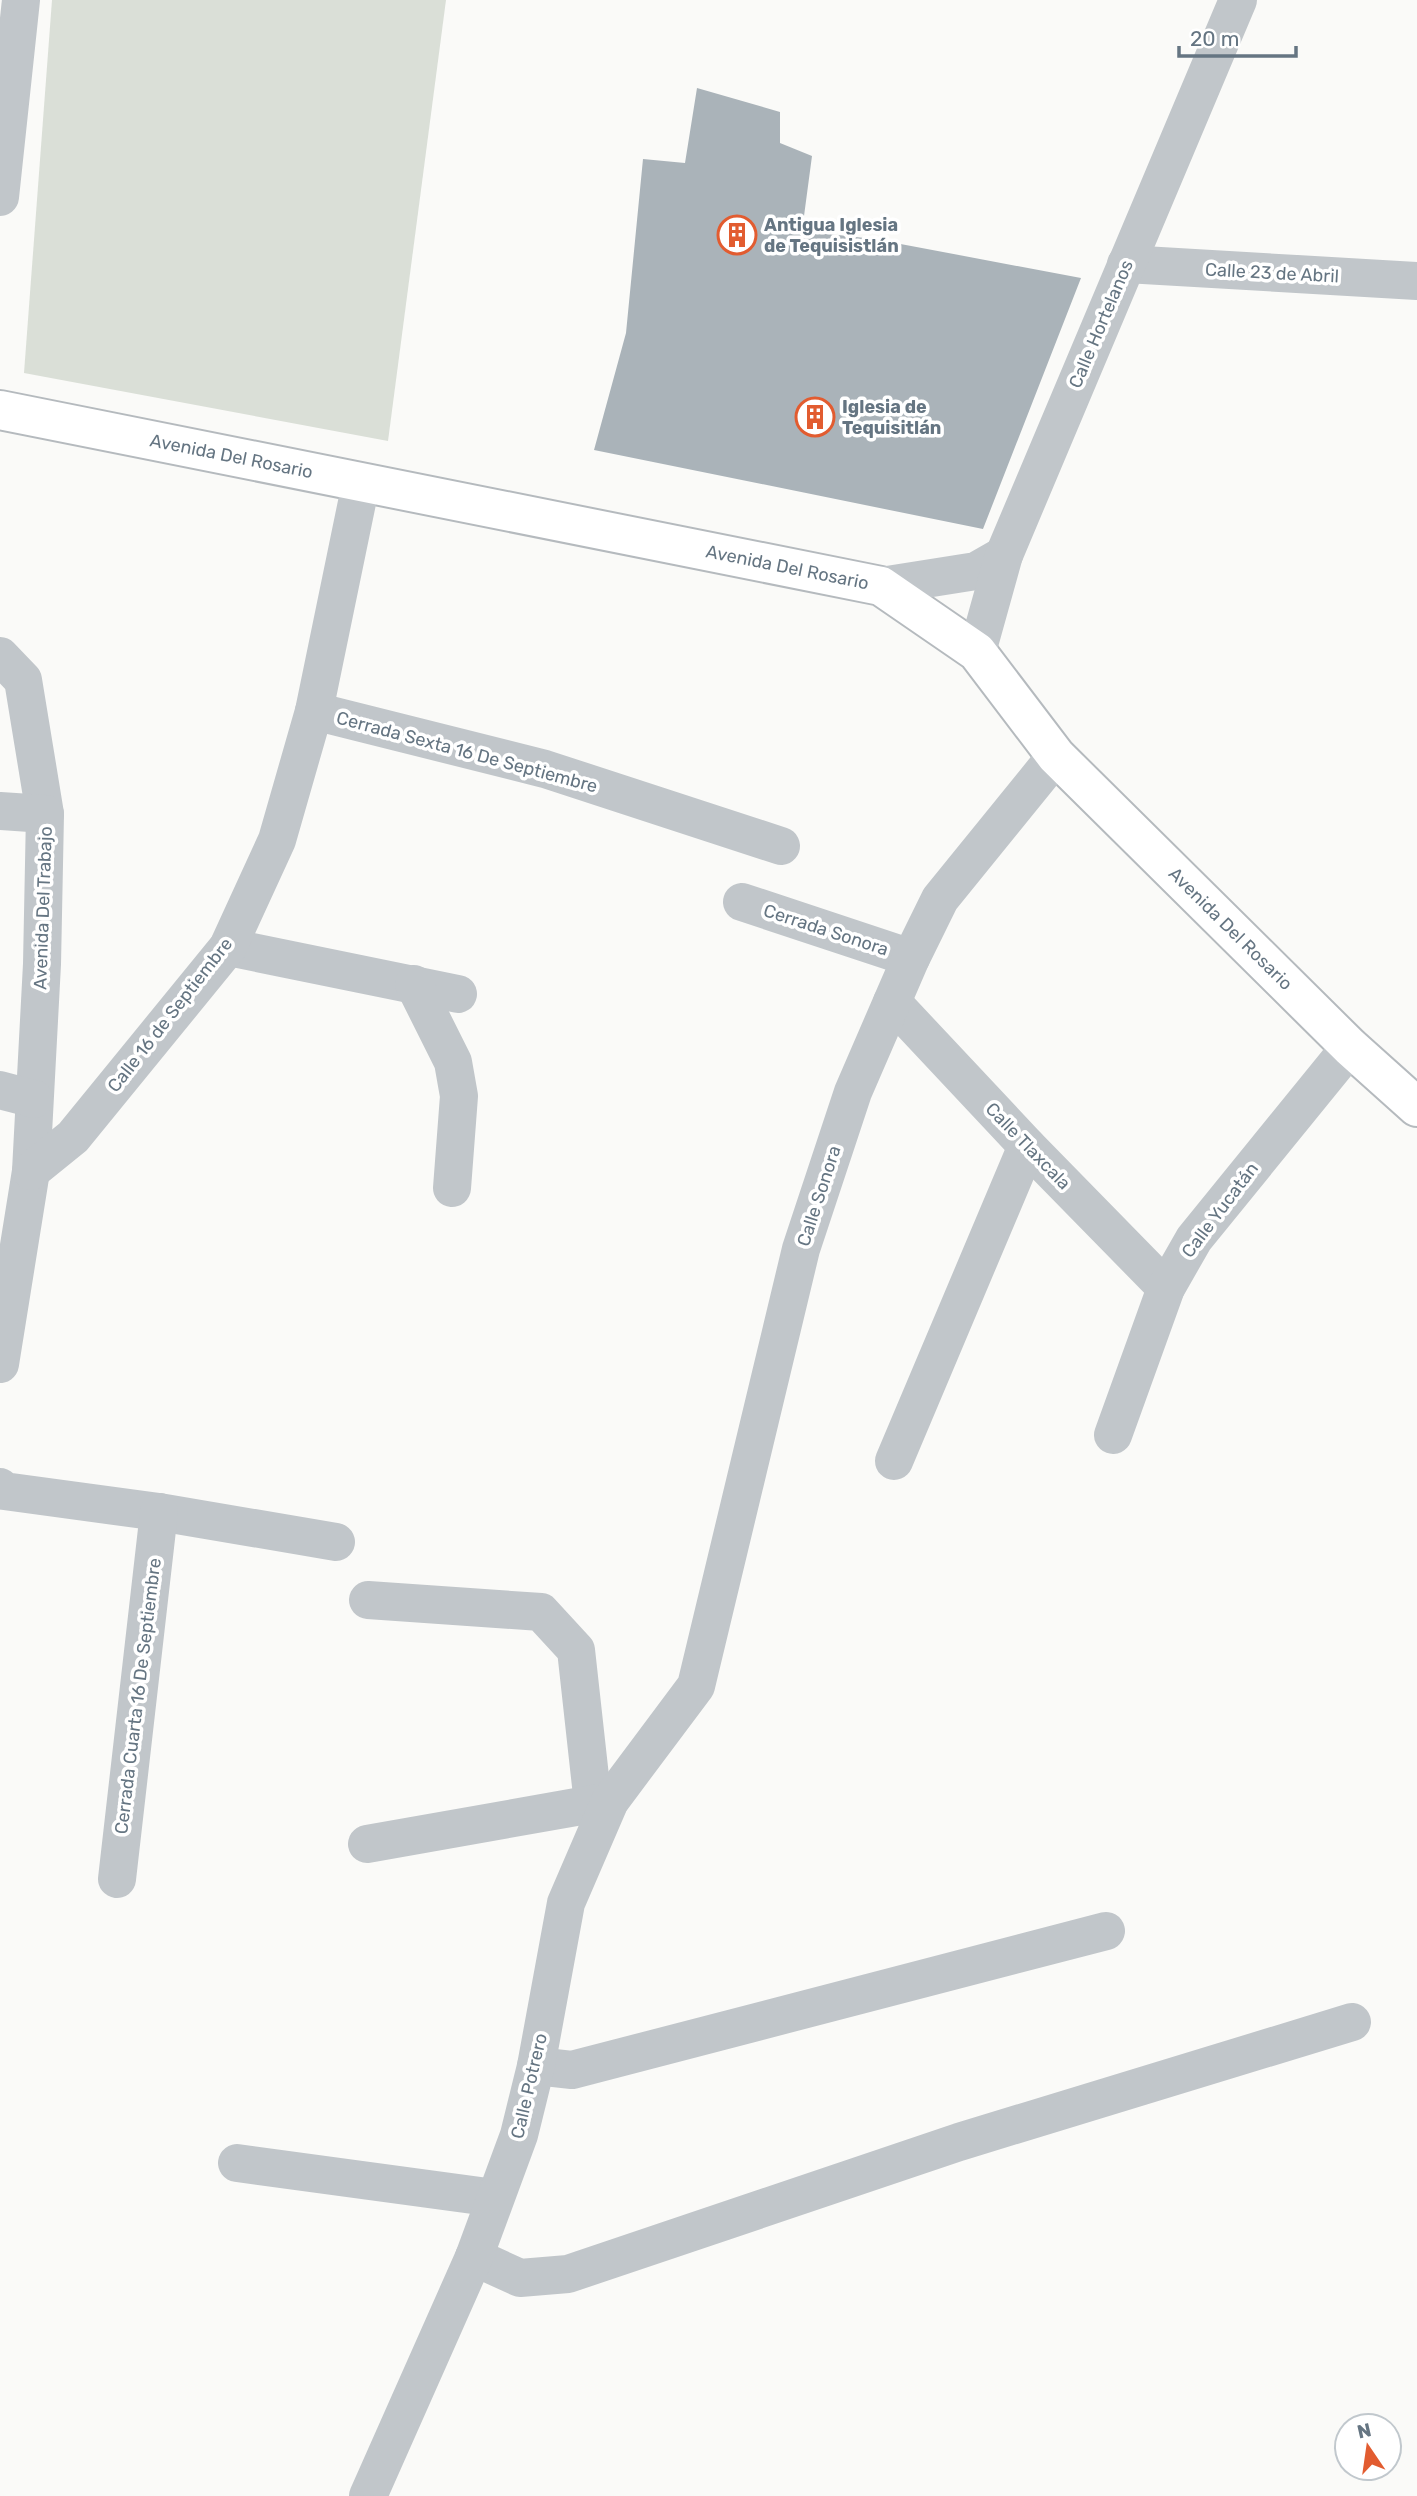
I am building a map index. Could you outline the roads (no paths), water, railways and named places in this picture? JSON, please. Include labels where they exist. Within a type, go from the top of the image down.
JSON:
[{"type":"main road","name":"Avenida Del Rosario","points":[[0,410],[881,586],[977,652],[1056,756],[1350,1047],[1417,1107]]},
{"type":"street","points":[[0,197],[21,0]]},
{"type":"street","name":"Calle Hortelanos","points":[[977,652],[1004,555],[1238,0]]},
{"type":"street","name":"Calle 23 de Abril","points":[[1126,264],[1417,281]]},
{"type":"street","name":"Calle 16 de Septiembre","points":[[19,1189],[73,1137],[228,947],[277,840],[314,711],[361,484]]},
{"type":"street","points":[[881,586],[976,571],[1004,555]]},
{"type":"street","name":"Avenida Del Trabajo","points":[[0,656],[23,680],[45,814],[42,964],[17,1095],[19,1189]]},
{"type":"street","name":"Cerrada Sexta 16 De Septiembre","points":[[314,711],[545,769],[780,846]]},
{"type":"street","name":"Calle Sonora","points":[[696,1686],[801,1249],[853,1092],[911,958],[940,900],[1056,756]]},
{"type":"street","points":[[0,811],[45,814]]},
{"type":"street","name":"Cerrada Sonora","points":[[742,902],[911,958]]},
{"type":"street","points":[[228,947],[458,994]]},
{"type":"street","points":[[414,984],[453,1062],[459,1096],[452,1188]]},
{"type":"street","name":"Calle Tlaxcala","points":[[892,1002],[1027,1146],[1166,1288]]},
{"type":"street","name":"Calle Yucatán","points":[[1113,1435],[1166,1288],[1194,1239],[1350,1047]]},
{"type":"street","points":[[894,1461],[1027,1146]]},
{"type":"street","points":[[0,1364],[19,1189]]},
{"type":"street","points":[[0,1487],[4,1491],[159,1512],[336,1542]]},
{"type":"street","name":"Cerrada Cuarta 16 De Septiembre","points":[[117,1879],[159,1512]]},
{"type":"street","points":[[367,1844],[602,1802],[576,1650],[541,1612],[368,1600]]},
{"type":"street","name":"Calle Potrero","points":[[368,2496],[474,2258],[519,2135],[536,2066],[566,1903],[602,1802],[696,1686]]},
{"type":"street","points":[[536,2066],[572,2070],[1106,1931]]},
{"type":"street","points":[[474,2258],[520,2278],[568,2274],[959,2142],[1352,2022]]},
{"type":"street","points":[[237,2163],[495,2198]]},
{"type":"place","name":"Antigua Iglesia de Tequisistlán","points":[[737,235]]},
{"type":"place","name":"Iglesia de Tequisitlán","points":[[815,417]]}]
